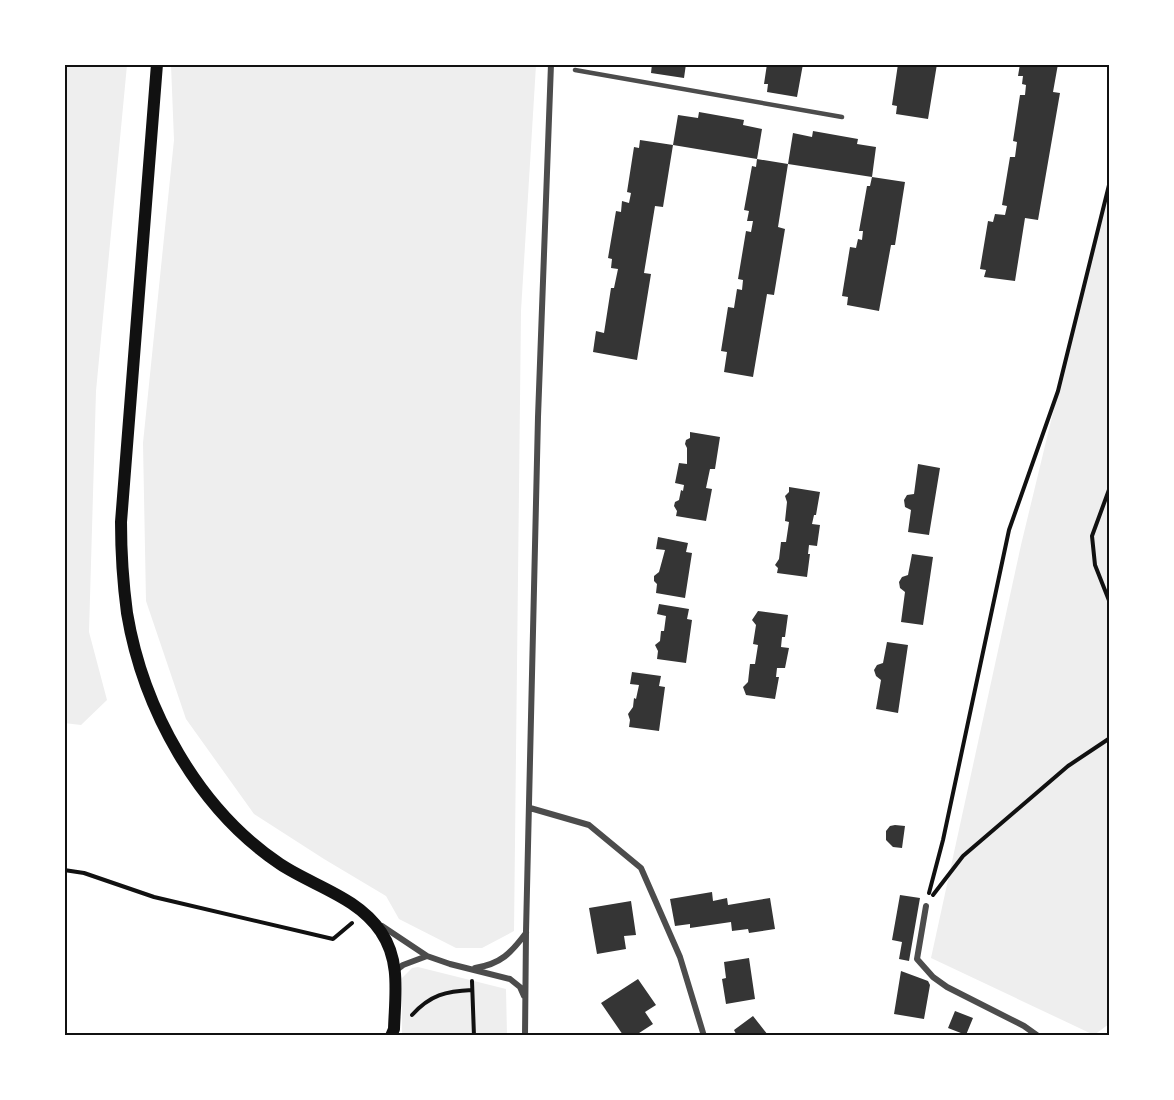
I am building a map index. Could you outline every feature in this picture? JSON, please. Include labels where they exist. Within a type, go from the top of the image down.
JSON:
[{"type":"main road","points":[[157,64],[122,522],[124,583],[133,642],[142,672],[166,729],[198,782],[216,806],[259,848],[281,864],[336,894],[364,913],[381,931],[390,948],[396,971],[394,1033]]},
{"type":"street","points":[[525,1035],[539,406],[551,64]]},
{"type":"street","points":[[530,807],[589,825],[641,868],[680,957],[704,1035]]},
{"type":"street","points":[[926,906],[917,959],[933,977],[947,987],[1038,1035]]},
{"type":"street","points":[[364,913],[427,956],[510,979],[520,987],[526,999]]},
{"type":"street","points":[[471,968],[489,966],[504,958],[526,932]]},
{"type":"street","points":[[396,971],[403,965],[427,956]]},
{"type":"lane","points":[[575,70],[842,117]]},
{"type":"path","points":[[926,906],[946,828],[1009,530],[1058,391],[1110,181]]},
{"type":"path","points":[[1110,487],[1092,536],[1095,566],[1110,603]]},
{"type":"path","points":[[926,906],[963,856],[1068,766],[1110,738]]},
{"type":"path","points":[[64,870],[84,873],[154,897],[333,939],[364,913]]},
{"type":"path","points":[[408,1025],[411,1016],[421,1005],[434,997],[449,990],[472,990],[474,1035]]},
{"type":"shaded area","points":[[65,64],[127,65],[96,391],[89,632],[107,700],[81,725],[64,723]]},
{"type":"shaded area","points":[[171,65],[536,65],[521,311],[514,931],[482,948],[456,948],[399,919],[386,896],[254,814],[186,719],[146,601],[143,443],[174,140]]},
{"type":"shaded area","points":[[1109,181],[1109,1024],[1094,1035],[931,958],[1021,545]]},
{"type":"shaded area","points":[[418,967],[506,989],[507,1035],[402,1036],[402,978],[412,968]]},
{"type":"building","points":[[652,64],[686,64],[684,78],[651,73]]},
{"type":"building","points":[[767,64],[803,64],[797,97],[767,92],[768,84],[764,84]]},
{"type":"building","points":[[898,64],[937,64],[928,119],[896,114],[897,106],[892,105]]},
{"type":"building","points":[[1020,64],[1058,64],[1053,92],[1060,93],[1038,220],[1025,218],[1015,281],[984,277],[986,270],[980,269],[988,221],[993,222],[995,214],[1005,215],[1007,206],[1002,205],[1010,157],[1015,157],[1017,142],[1013,141],[1020,95],[1025,95],[1026,85],[1022,84],[1023,76],[1018,76]]},
{"type":"building","points":[[699,112],[744,120],[743,125],[762,129],[757,159],[673,145],[678,115],[698,118]]},
{"type":"building","points":[[813,131],[858,139],[857,144],[876,147],[872,177],[788,164],[793,133],[812,137]]},
{"type":"building","points":[[640,140],[673,145],[663,207],[655,206],[644,273],[651,274],[637,360],[593,352],[596,331],[604,333],[611,288],[614,288],[618,269],[611,268],[612,259],[608,258],[616,211],[621,212],[622,201],[629,203],[631,193],[627,192],[634,147],[639,148]]},
{"type":"building","points":[[757,159],[788,164],[778,227],[785,229],[774,295],[767,294],[753,377],[724,372],[727,352],[721,351],[728,307],[734,308],[737,289],[742,290],[743,280],[738,279],[746,231],[751,232],[753,221],[747,221],[749,211],[744,210],[752,166],[756,167]]},
{"type":"building","points":[[872,177],[905,182],[895,245],[891,245],[879,311],[847,305],[848,297],[842,296],[850,247],[856,248],[858,239],[862,240],[863,231],[859,231],[867,186],[870,186]]},
{"type":"building","points":[[690,432],[720,437],[715,469],[710,469],[706,488],[712,489],[706,521],[676,516],[677,511],[674,506],[679,500],[681,490],[683,491],[684,485],[675,483],[679,463],[687,464],[685,444],[690,438]]},
{"type":"building","points":[[918,464],[940,468],[929,535],[908,532],[911,510],[905,507],[904,500],[907,495],[914,494]]},
{"type":"building","points":[[789,487],[820,492],[812,524],[820,525],[817,546],[809,545],[807,577],[777,573],[778,568],[775,565],[779,559],[781,542],[786,542],[789,522],[785,521],[787,502],[785,496],[789,492]]},
{"type":"building","points":[[658,537],[688,543],[686,552],[692,553],[685,598],[656,593],[657,584],[654,576],[659,572],[665,550],[656,549]]},
{"type":"building","points":[[912,554],[933,557],[923,625],[901,622],[905,592],[900,588],[899,582],[902,577],[908,575]]},
{"type":"building","points":[[659,604],[689,609],[687,619],[692,620],[686,663],[657,659],[658,651],[655,645],[660,641],[661,631],[664,631],[666,616],[657,614]]},
{"type":"building","points":[[758,611],[788,615],[781,647],[789,648],[785,668],[777,668],[776,677],[779,677],[775,699],[746,695],[743,687],[748,682],[750,664],[755,664],[758,645],[753,644],[756,625],[752,620]]},
{"type":"building","points":[[887,642],[908,645],[898,713],[876,709],[881,680],[876,676],[874,670],[877,665],[883,663]]},
{"type":"building","points":[[632,672],[661,676],[659,686],[665,687],[659,731],[629,727],[628,714],[633,707],[639,685],[630,684]]},
{"type":"building","points":[[890,826],[905,826],[902,848],[893,847],[886,840],[886,831]]},
{"type":"building","points":[[712,892],[713,901],[727,898],[728,905],[770,898],[775,929],[749,933],[748,929],[732,931],[731,922],[690,928],[690,924],[675,926],[670,899]]},
{"type":"building","points":[[900,895],[920,898],[909,961],[899,959],[902,942],[892,940]]},
{"type":"building","points":[[631,901],[636,935],[624,936],[626,949],[597,954],[589,908]]},
{"type":"building","points":[[749,958],[755,999],[726,1004],[722,979],[726,978],[724,962]]},
{"type":"building","points":[[901,971],[928,981],[930,985],[924,1019],[894,1014]]},
{"type":"building","points":[[638,979],[656,1005],[645,1012],[653,1024],[636,1035],[623,1035],[601,1003]]},
{"type":"building","points":[[955,1011],[973,1018],[966,1035],[948,1028]]},
{"type":"building","points":[[753,1016],[768,1035],[734,1035],[736,1034],[734,1030]]}]
